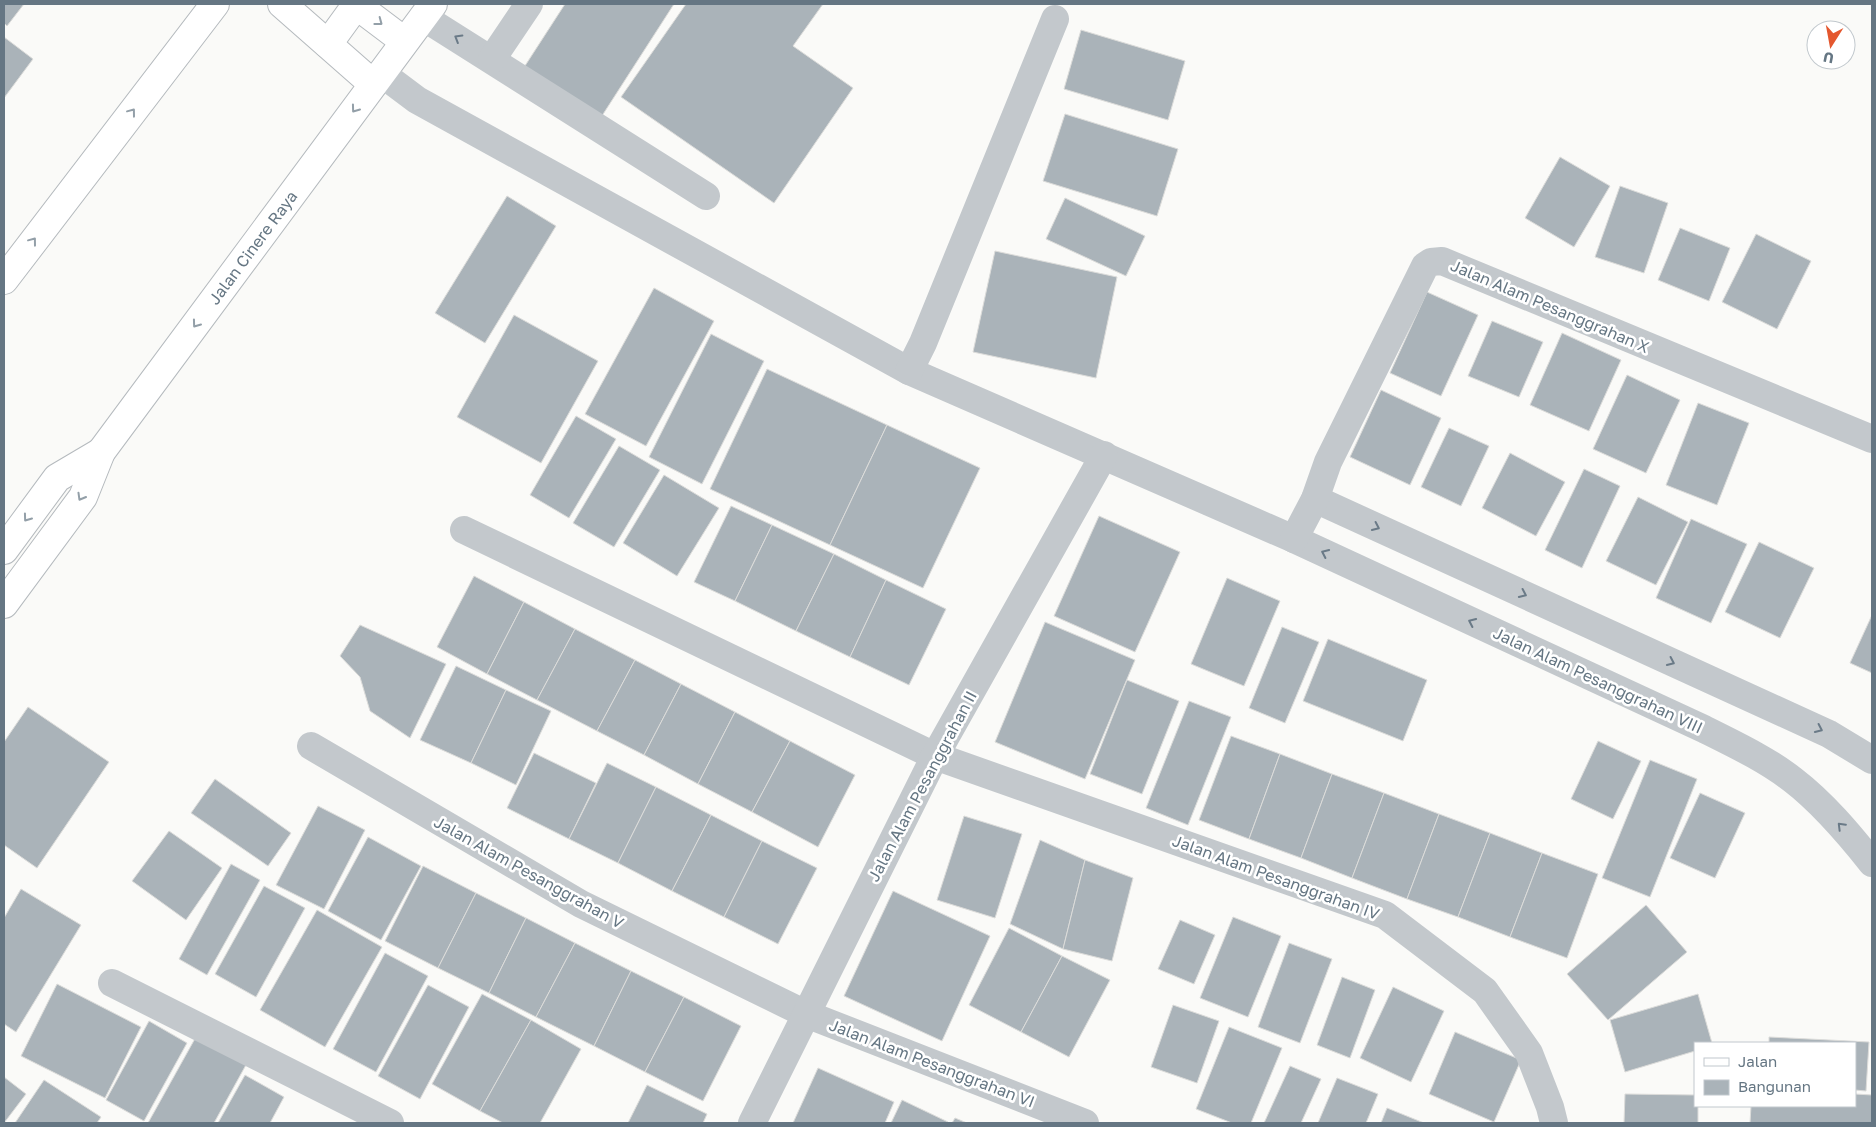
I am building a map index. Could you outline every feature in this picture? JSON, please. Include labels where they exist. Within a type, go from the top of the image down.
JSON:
[{"type":"main road","points":[[4,280],[215,4]]},
{"type":"main road","points":[[282,4],[328,44],[377,78]]},
{"type":"main road","points":[[328,44],[356,4],[404,41]]},
{"type":"main road","name":"Jalan Cinere Raya","points":[[4,604],[83,497],[100,452],[428,10]]},
{"type":"main road","name":"Jalan Cinere Raya","points":[[4,550],[56,478],[100,452]]},
{"type":"street","points":[[492,60],[529,4]]},
{"type":"street","points":[[428,10],[492,60],[706,196]]},
{"type":"street","points":[[909,371],[1055,19]]},
{"type":"street","name":"Jalan Alam Pesanggrahan VIII","points":[[377,78],[909,371],[1294,539],[1704,729],[1751,753],[1794,781],[1849,834],[1872,864]]},
{"type":"street","name":"Jalan Alam Pesanggrahan X","points":[[1294,539],[1315,499],[1328,462],[1424,266],[1430,262],[1442,261],[1872,439]]},
{"type":"street","name":"Jalan Alam Pesanggrahan II","points":[[752,1123],[935,756],[1104,456]]},
{"type":"street","points":[[1315,499],[1829,734],[1872,760]]},
{"type":"street","name":"Jalan Alam Pesanggrahan IV","points":[[464,530],[935,756],[1385,916],[1485,990],[1529,1053],[1550,1107],[1554,1123]]},
{"type":"street","name":"Jalan Alam Pesanggrahan V","points":[[311,746],[581,904],[806,1014]]},
{"type":"street","points":[[112,983],[390,1123]]},
{"type":"street","name":"Jalan Alam Pesanggrahan VI","points":[[806,1014],[1085,1123]]},
{"type":"building","points":[[4,4],[24,4],[7,26],[4,23]]},
{"type":"building","points":[[565,4],[674,4],[598,122],[521,72]]},
{"type":"building","points":[[686,4],[823,4],[793,46],[853,88],[774,203],[621,97]]},
{"type":"building","points":[[1081,30],[1185,61],[1168,120],[1064,89]]},
{"type":"building","points":[[4,37],[33,59],[4,98]]},
{"type":"building","points":[[1065,114],[1178,149],[1157,216],[1043,181]]},
{"type":"building","points":[[1560,157],[1610,186],[1574,247],[1525,218]]},
{"type":"building","points":[[1620,186],[1668,203],[1644,273],[1595,257]]},
{"type":"building","points":[[507,196],[556,226],[485,343],[435,313]]},
{"type":"building","points":[[1065,198],[1145,236],[1126,276],[1046,239]]},
{"type":"building","points":[[1680,228],[1730,248],[1709,301],[1658,280]]},
{"type":"building","points":[[1756,234],[1811,261],[1777,329],[1722,302]]},
{"type":"building","points":[[995,251],[1117,277],[1096,378],[973,352]]},
{"type":"building","points":[[654,288],[714,321],[646,446],[585,414]]},
{"type":"building","points":[[1427,292],[1478,315],[1441,396],[1390,373]]},
{"type":"building","points":[[514,315],[598,361],[541,463],[457,417]]},
{"type":"building","points":[[1492,321],[1543,342],[1519,397],[1468,376]]},
{"type":"building","points":[[1562,333],[1621,360],[1589,431],[1530,405]]},
{"type":"building","points":[[711,334],[764,361],[702,484],[649,457]]},
{"type":"building","points":[[767,369],[887,425],[830,545],[710,489]]},
{"type":"building","points":[[1627,375],[1680,400],[1646,473],[1593,449]]},
{"type":"building","points":[[1381,390],[1441,418],[1410,485],[1350,457]]},
{"type":"building","points":[[1698,403],[1749,423],[1717,505],[1666,485]]},
{"type":"building","points":[[576,416],[616,439],[569,518],[530,495]]},
{"type":"building","points":[[887,425],[980,468],[923,588],[830,545]]},
{"type":"building","points":[[1449,428],[1489,446],[1461,506],[1421,487]]},
{"type":"building","points":[[619,446],[660,470],[614,547],[573,523]]},
{"type":"building","points":[[1510,453],[1565,482],[1536,536],[1482,508]]},
{"type":"building","points":[[1584,469],[1620,486],[1582,568],[1545,550]]},
{"type":"building","points":[[664,475],[719,508],[677,576],[623,543]]},
{"type":"building","points":[[1638,497],[1688,522],[1656,585],[1606,561]]},
{"type":"building","points":[[731,506],[772,525],[735,601],[694,582]]},
{"type":"building","points":[[1099,516],[1180,552],[1135,652],[1054,616]]},
{"type":"building","points":[[1691,519],[1747,544],[1711,623],[1656,598]]},
{"type":"building","points":[[772,525],[834,554],[796,631],[735,601]]},
{"type":"building","points":[[1759,542],[1814,568],[1780,638],[1725,612]]},
{"type":"building","points":[[834,554],[886,580],[850,657],[796,631]]},
{"type":"building","points":[[474,576],[524,602],[487,674],[437,647]]},
{"type":"building","points":[[1227,578],[1280,601],[1244,686],[1191,664]]},
{"type":"building","points":[[886,580],[946,609],[909,685],[850,657]]},
{"type":"building","points":[[524,602],[575,629],[537,700],[487,674]]},
{"type":"building","points":[[1872,615],[1872,673],[1850,663]]},
{"type":"building","points":[[1045,622],[1135,660],[1085,779],[995,742]]},
{"type":"building","points":[[360,625],[446,664],[410,738],[370,711],[360,677],[340,656]]},
{"type":"building","points":[[1282,627],[1319,642],[1285,723],[1249,708]]},
{"type":"building","points":[[575,629],[635,660],[597,731],[537,700]]},
{"type":"building","points":[[1328,639],[1427,680],[1403,741],[1303,701]]},
{"type":"building","points":[[635,660],[681,684],[644,755],[597,731]]},
{"type":"building","points":[[456,666],[506,690],[471,763],[420,740]]},
{"type":"building","points":[[1127,680],[1179,701],[1142,794],[1090,774]]},
{"type":"building","points":[[681,684],[735,712],[698,784],[644,755]]},
{"type":"building","points":[[506,690],[551,711],[516,785],[471,763]]},
{"type":"building","points":[[1189,701],[1231,717],[1188,825],[1146,808]]},
{"type":"building","points":[[28,707],[109,762],[37,868],[4,845],[4,742]]},
{"type":"building","points":[[735,712],[790,741],[752,812],[698,784]]},
{"type":"building","points":[[1231,736],[1280,754],[1249,839],[1199,820]]},
{"type":"building","points":[[790,741],[855,775],[818,847],[752,812]]},
{"type":"building","points":[[1598,741],[1641,761],[1613,819],[1571,799]]},
{"type":"building","points":[[534,753],[596,783],[569,839],[507,808]]},
{"type":"building","points":[[1280,754],[1332,774],[1301,858],[1249,839]]},
{"type":"building","points":[[1650,760],[1697,779],[1650,897],[1602,878]]},
{"type":"building","points":[[607,763],[656,787],[618,863],[569,839]]},
{"type":"building","points":[[1332,774],[1384,793],[1352,878],[1301,858]]},
{"type":"building","points":[[215,779],[291,833],[268,866],[191,813]]},
{"type":"building","points":[[656,787],[711,815],[672,891],[618,863]]},
{"type":"building","points":[[1384,793],[1439,814],[1407,899],[1352,878]]},
{"type":"building","points":[[1700,793],[1745,813],[1715,878],[1670,858]]},
{"type":"building","points":[[318,806],[365,830],[324,909],[276,885]]},
{"type":"building","points":[[1439,814],[1490,833],[1458,917],[1407,899]]},
{"type":"building","points":[[711,815],[762,841],[724,917],[672,891]]},
{"type":"building","points":[[964,816],[1022,834],[995,918],[937,900]]},
{"type":"building","points":[[169,831],[222,868],[186,920],[132,881]]},
{"type":"building","points":[[1490,833],[1542,853],[1510,937],[1458,917]]},
{"type":"building","points":[[368,837],[421,866],[381,940],[328,911]]},
{"type":"building","points":[[1040,840],[1085,860],[1063,949],[1010,924]]},
{"type":"building","points":[[762,841],[817,868],[778,944],[724,917]]},
{"type":"building","points":[[1542,853],[1598,874],[1567,958],[1510,937]]},
{"type":"building","points":[[1085,860],[1133,878],[1112,961],[1063,949]]},
{"type":"building","points":[[231,864],[260,880],[207,975],[179,959]]},
{"type":"building","points":[[423,866],[476,893],[438,968],[385,941]]},
{"type":"building","points":[[264,886],[305,908],[256,997],[215,974]]},
{"type":"building","points":[[21,889],[81,925],[16,1032],[4,1024],[4,918]]},
{"type":"building","points":[[893,891],[990,936],[942,1041],[844,996]]},
{"type":"building","points":[[476,893],[526,918],[489,993],[438,968]]},
{"type":"building","points":[[1646,905],[1687,952],[1608,1020],[1567,974]]},
{"type":"building","points":[[317,910],[382,947],[325,1047],[260,1010]]},
{"type":"building","points":[[1233,917],[1281,936],[1248,1017],[1200,998]]},
{"type":"building","points":[[526,918],[575,943],[536,1017],[489,993]]},
{"type":"building","points":[[1180,920],[1215,935],[1194,984],[1158,969]]},
{"type":"building","points":[[1009,928],[1062,956],[1021,1032],[969,1005]]},
{"type":"building","points":[[575,943],[631,971],[594,1046],[536,1017]]},
{"type":"building","points":[[1289,943],[1332,959],[1300,1043],[1258,1027]]},
{"type":"building","points":[[385,953],[428,976],[376,1072],[333,1049]]},
{"type":"building","points":[[1062,956],[1110,980],[1069,1057],[1021,1032]]},
{"type":"building","points":[[631,971],[684,997],[645,1072],[594,1046]]},
{"type":"building","points":[[1342,977],[1375,990],[1350,1058],[1317,1045]]},
{"type":"building","points":[[57,984],[141,1027],[105,1098],[21,1056]]},
{"type":"building","points":[[428,985],[469,1007],[420,1099],[378,1076]]},
{"type":"building","points":[[1393,987],[1444,1011],[1411,1082],[1360,1058]]},
{"type":"building","points":[[482,994],[531,1020],[480,1111],[432,1084]]},
{"type":"building","points":[[1698,994],[1712,1042],[1694,1042],[1694,1051],[1625,1072],[1610,1020]]},
{"type":"building","points":[[684,997],[741,1026],[703,1101],[645,1072]]},
{"type":"building","points":[[1173,1005],[1219,1021],[1197,1083],[1151,1067]]},
{"type":"building","points":[[531,1020],[581,1049],[540,1123],[503,1123],[480,1111]]},
{"type":"building","points":[[149,1021],[187,1043],[144,1121],[106,1100]]},
{"type":"building","points":[[1229,1027],[1282,1048],[1251,1123],[1232,1123],[1196,1109]]},
{"type":"building","points":[[1455,1032],[1521,1060],[1494,1122],[1429,1094]]},
{"type":"building","points":[[197,1035],[247,1063],[214,1123],[148,1123]]},
{"type":"building","points":[[1769,1037],[1869,1042],[1866,1091],[1856,1090],[1856,1042],[1769,1042]]},
{"type":"building","points":[[1290,1066],[1321,1079],[1301,1123],[1264,1123]]},
{"type":"building","points":[[818,1068],[894,1102],[885,1123],[793,1123]]},
{"type":"building","points":[[245,1075],[284,1097],[270,1123],[218,1123]]},
{"type":"building","points":[[4,1077],[26,1094],[4,1123]]},
{"type":"building","points":[[1337,1078],[1378,1094],[1366,1123],[1318,1123]]},
{"type":"building","points":[[44,1080],[101,1117],[97,1123],[15,1123]]},
{"type":"building","points":[[647,1085],[707,1114],[703,1123],[628,1123]]},
{"type":"building","points":[[1625,1094],[1694,1095],[1694,1107],[1698,1107],[1698,1123],[1624,1123]]},
{"type":"building","points":[[1856,1094],[1872,1095],[1872,1123],[1750,1123],[1751,1107],[1856,1107]]},
{"type":"building","points":[[902,1100],[948,1122],[891,1123]]},
{"type":"building","points":[[1387,1108],[1424,1123],[1381,1123]]},
{"type":"building","points":[[955,1118],[967,1123],[952,1123]]}]
